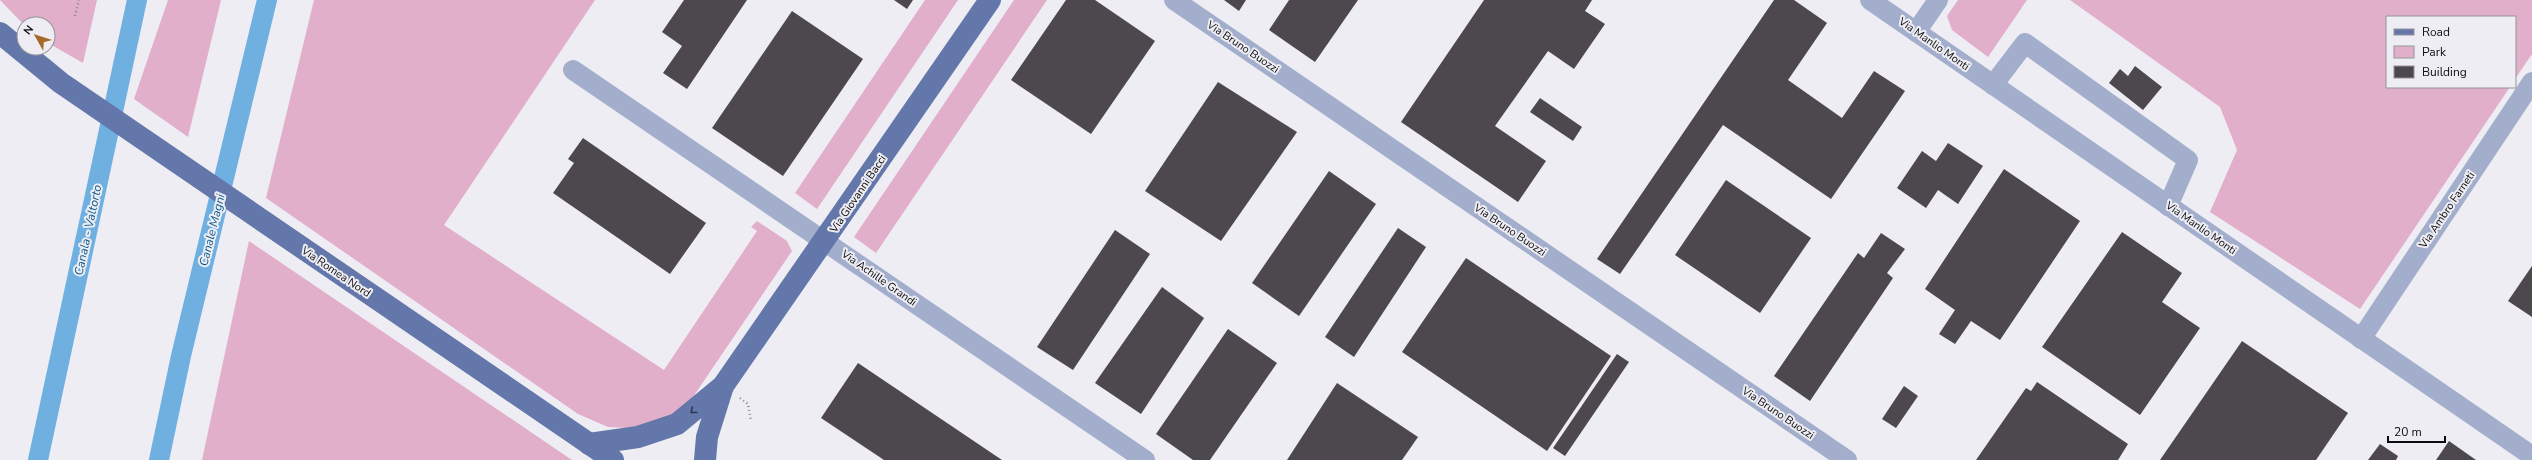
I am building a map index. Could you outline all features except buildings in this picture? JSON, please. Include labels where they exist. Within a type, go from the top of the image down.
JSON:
[{"type":"main road","name":"Via Giovanni Bacci","points":[[589,444],[638,437],[677,424],[723,386],[825,241],[990,0]]},
{"type":"main road","name":"Via Romea Nord","points":[[0,33],[61,83],[306,252],[613,460]]},
{"type":"main road","name":"Via Romea Nord","points":[[0,49],[61,83]]},
{"type":"main road","name":"Via Giovanni Bacci","points":[[705,460],[707,437],[723,386]]},
{"type":"street","name":"Via Bruno Buozzi","points":[[1174,0],[1847,460]]},
{"type":"street","name":"Via Manlio Monti","points":[[1870,0],[2532,456]]},
{"type":"street","points":[[1916,32],[1938,0]]},
{"type":"street","points":[[1993,85],[2024,43],[2188,160],[2168,206]]},
{"type":"street","name":"Via Achille Grandi","points":[[573,70],[1145,460]]},
{"type":"street","name":"Via Ambro Farneti","points":[[2361,339],[2532,82]]},
{"type":"path","points":[[75,16],[78,0]]},
{"type":"green space","points":[[0,0],[97,0],[83,63],[56,48],[56,16],[16,17]]},
{"type":"green space","points":[[168,0],[221,0],[188,137],[134,99]]},
{"type":"green space","points":[[314,0],[595,0],[444,225],[664,370],[757,231],[751,227],[757,221],[787,241],[792,251],[693,397],[675,414],[657,423],[627,428],[608,427],[578,414],[266,198]]},
{"type":"green space","points":[[925,0],[958,0],[817,209],[795,193]]},
{"type":"green space","points":[[1014,0],[1047,0],[876,253],[854,237]]},
{"type":"green space","points":[[1958,0],[2027,0],[1988,57],[1952,30],[1947,16]]},
{"type":"green space","points":[[2070,0],[2532,0],[2532,54],[2516,78],[2516,16],[2386,16],[2386,88],[2509,88],[2360,309],[2210,212],[2237,150],[2220,107]]},
{"type":"green space","points":[[249,241],[572,460],[202,460]]},
{"type":"waterway","name":"Canala - Valtorto","points":[[38,460],[137,0]]},
{"type":"waterway","name":"Canale Magni","points":[[159,460],[181,356],[267,0]]}]
